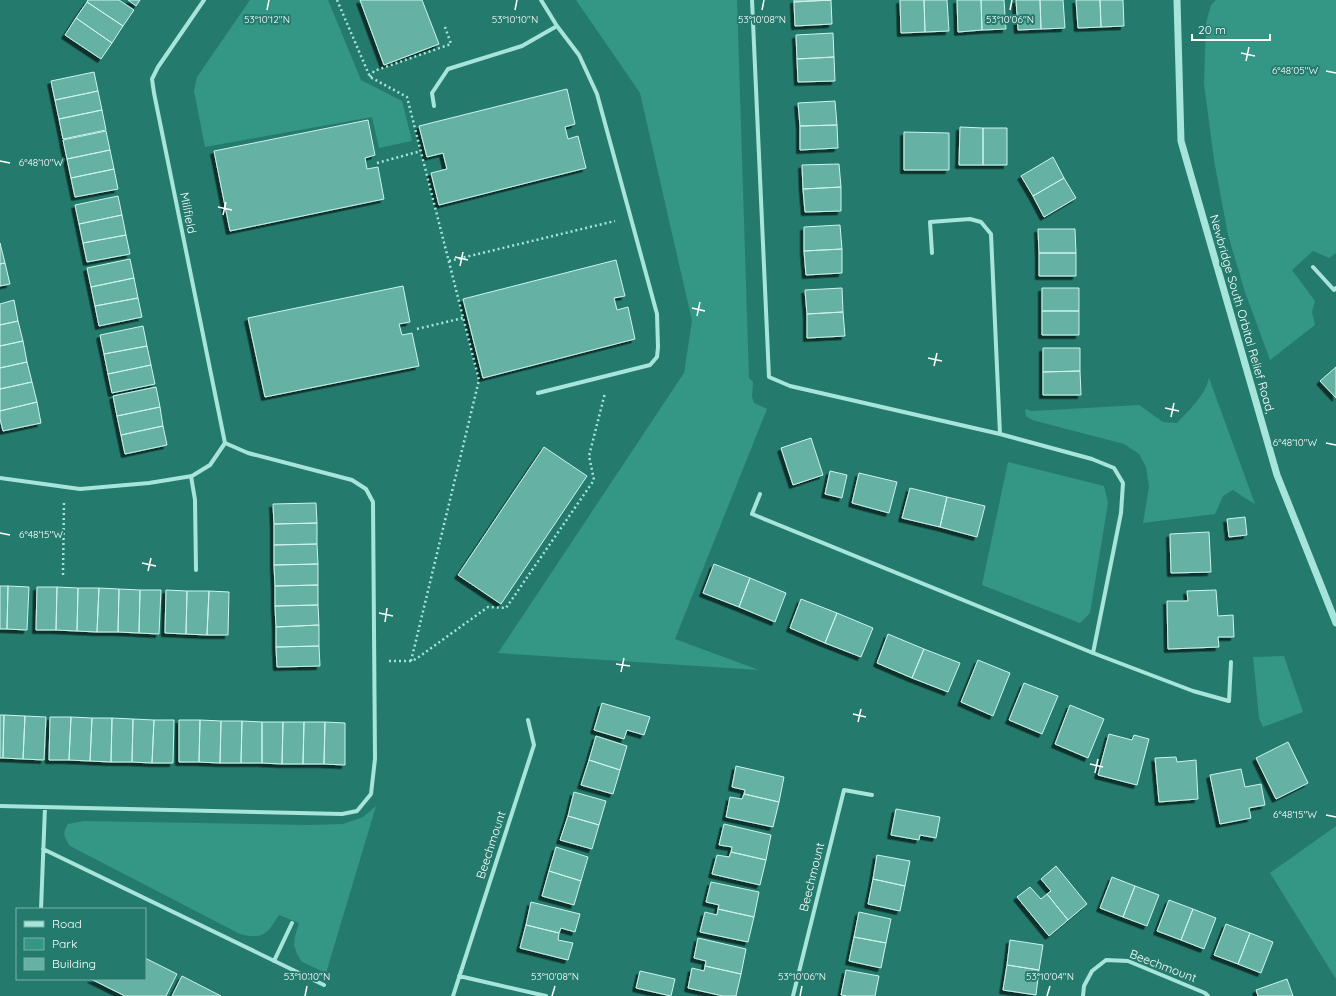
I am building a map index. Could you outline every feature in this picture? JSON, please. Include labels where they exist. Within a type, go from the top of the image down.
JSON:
[{"type":"street","name":"Millfield","points":[[204,0],[158,67],[152,79],[225,443]]},
{"type":"street","points":[[538,393],[650,365],[657,357],[658,347],[657,314],[597,94],[579,55],[557,26],[541,0]]},
{"type":"street","points":[[752,0],[769,377],[790,386],[1000,434],[1092,459],[1114,468],[1123,483],[1121,513],[1093,653]]},
{"type":"street","name":"Newbridge South Orbital Relief Road,","points":[[1177,0],[1181,142],[1277,475],[1336,623]]},
{"type":"street","points":[[434,106],[432,93],[448,69],[522,46],[557,26]]},
{"type":"street","points":[[932,253],[930,222],[970,219],[981,222],[990,234],[1000,434]]},
{"type":"street","points":[[1313,267],[1334,290],[1336,288]]},
{"type":"street","points":[[0,478],[80,489],[150,483],[191,476],[210,465],[225,443],[248,453],[352,480],[366,489],[373,502],[375,759],[371,794],[357,811],[342,814],[0,806]]},
{"type":"street","points":[[191,476],[195,500],[196,570]]},
{"type":"street","points":[[760,494],[752,514],[1093,653],[1193,691],[1229,700],[1231,662]]},
{"type":"street","name":"Beechmount","points":[[453,996],[534,745],[528,720]]},
{"type":"street","name":"Beechmount","points":[[793,996],[844,790],[872,796]]},
{"type":"street","points":[[41,908],[45,807]]},
{"type":"street","points":[[43,849],[324,985]]},
{"type":"street","points":[[274,961],[292,923]]},
{"type":"street","name":"Beechmount","points":[[1083,996],[1084,986],[1092,971],[1106,960],[1128,961],[1205,993],[1208,996]]},
{"type":"street","points":[[459,976],[546,996]]},
{"type":"path","points":[[337,0],[370,77],[407,97],[479,380],[411,661]]},
{"type":"path","points":[[370,77],[374,72],[451,44],[445,27]]},
{"type":"path","points":[[377,163],[421,151]]},
{"type":"path","points":[[448,261],[630,217]]},
{"type":"path","points":[[418,329],[463,318]]},
{"type":"path","points":[[374,661],[411,661],[416,659],[488,607],[506,608],[594,480],[589,456],[605,390]]},
{"type":"path","points":[[63,574],[64,487]]},
{"type":"green space","points":[[250,0],[328,0],[361,80],[402,101],[412,141],[379,148],[372,117],[205,147],[194,91],[197,77]]},
{"type":"green space","points":[[576,0],[737,0],[749,378],[753,382],[752,397],[754,403],[767,409],[675,639],[759,670],[498,653],[684,373],[692,321],[640,93]]},
{"type":"green space","points":[[1216,0],[1336,0],[1336,253],[1329,258],[1313,251],[1292,270],[1315,301],[1312,312],[1315,325],[1270,360],[1245,292],[1228,235],[1214,160],[1204,84],[1206,23],[1211,5]]},
{"type":"green space","points":[[1209,378],[1255,504],[1233,490],[1223,496],[1215,514],[1143,523],[1149,487],[1146,467],[1139,454],[1124,444],[1032,420],[1026,416],[1025,409],[1032,411],[1139,405],[1163,422],[1177,423],[1200,397]]},
{"type":"green space","points":[[1008,462],[1104,486],[1108,503],[1090,613],[1080,623],[982,585]]},
{"type":"green space","points":[[1284,656],[1303,712],[1263,727],[1259,718],[1253,657]]},
{"type":"green space","points":[[376,806],[326,973],[302,962],[297,954],[294,945],[299,923],[279,915],[268,931],[260,936],[240,934],[70,846],[64,835],[68,824],[84,821],[309,825],[343,824],[363,817]]},
{"type":"green space","points":[[1336,826],[1336,979],[1270,873]]},
{"type":"building","points":[[88,0],[119,0],[134,10],[123,26],[87,2]]},
{"type":"building","points":[[128,0],[140,0],[136,6]]},
{"type":"building","points":[[360,0],[422,0],[439,44],[384,65]]},
{"type":"building","points":[[794,0],[831,0],[794,2]]},
{"type":"building","points":[[831,0],[832,24],[795,26],[794,2]]},
{"type":"building","points":[[900,0],[924,0],[925,32],[901,33]]},
{"type":"building","points":[[924,0],[947,0],[949,31],[925,32]]},
{"type":"building","points":[[957,0],[981,0],[982,30],[958,32]]},
{"type":"building","points":[[981,0],[1004,0],[1006,29],[982,30]]},
{"type":"building","points":[[1016,0],[1040,0],[1041,29],[1018,30]]},
{"type":"building","points":[[1040,0],[1063,0],[1065,28],[1041,29]]},
{"type":"building","points":[[1076,0],[1100,0],[1101,27],[1078,28]]},
{"type":"building","points":[[1100,0],[1123,0],[1124,26],[1101,27]]},
{"type":"building","points":[[87,2],[123,26],[112,43],[76,18]]},
{"type":"building","points":[[76,18],[112,43],[101,59],[65,35]]},
{"type":"building","points":[[833,33],[834,57],[797,59],[796,35]]},
{"type":"building","points":[[834,57],[835,81],[798,82],[797,59]]},
{"type":"building","points":[[94,72],[98,91],[55,100],[51,81]]},
{"type":"building","points":[[567,89],[575,124],[565,127],[568,139],[578,136],[586,168],[439,205],[431,173],[447,169],[443,153],[427,157],[419,126]]},
{"type":"building","points":[[98,91],[102,110],[59,119],[55,100]]},
{"type":"building","points":[[835,101],[837,125],[800,126],[798,103]]},
{"type":"building","points":[[102,110],[106,130],[63,139],[59,119]]},
{"type":"building","points":[[368,120],[375,155],[365,158],[367,169],[378,167],[384,199],[230,231],[214,151]]},
{"type":"building","points":[[837,125],[838,148],[800,150],[800,126]]},
{"type":"building","points":[[960,127],[983,128],[983,165],[959,165]]},
{"type":"building","points":[[983,128],[1007,128],[1007,165],[983,165]]},
{"type":"building","points":[[106,131],[110,150],[67,159],[63,140]]},
{"type":"building","points":[[904,132],[949,133],[949,170],[904,170]]},
{"type":"building","points":[[110,150],[114,169],[71,178],[67,159]]},
{"type":"building","points":[[1053,157],[1064,178],[1033,196],[1021,176]]},
{"type":"building","points":[[839,164],[841,187],[803,189],[802,165]]},
{"type":"building","points":[[114,169],[118,189],[75,197],[71,178]]},
{"type":"building","points":[[1064,178],[1076,198],[1044,217],[1033,196]]},
{"type":"building","points":[[841,187],[841,211],[805,212],[803,189]]},
{"type":"building","points":[[118,196],[122,215],[79,224],[75,205]]},
{"type":"building","points":[[122,215],[126,235],[83,243],[79,224]]},
{"type":"building","points":[[840,225],[842,249],[804,251],[804,227]]},
{"type":"building","points":[[1038,229],[1075,229],[1076,253],[1039,253]]},
{"type":"building","points":[[126,235],[130,254],[87,262],[83,243]]},
{"type":"building","points":[[0,243],[5,263],[0,264]]},
{"type":"building","points":[[842,249],[842,273],[806,275],[804,251]]},
{"type":"building","points":[[1039,253],[1076,253],[1076,276],[1039,276]]},
{"type":"building","points":[[130,259],[134,278],[91,287],[87,268]]},
{"type":"building","points":[[616,260],[625,296],[614,298],[617,310],[628,307],[635,339],[483,378],[463,299]]},
{"type":"building","points":[[5,263],[10,284],[0,286],[0,264]]},
{"type":"building","points":[[134,278],[138,298],[95,306],[91,287]]},
{"type":"building","points":[[403,286],[410,322],[399,324],[402,335],[412,333],[419,366],[265,397],[248,318]]},
{"type":"building","points":[[842,288],[843,312],[807,314],[805,290]]},
{"type":"building","points":[[1042,288],[1079,288],[1079,311],[1042,311]]},
{"type":"building","points":[[138,298],[142,317],[99,326],[95,306]]},
{"type":"building","points":[[14,300],[18,321],[0,325],[0,304]]},
{"type":"building","points":[[1042,311],[1079,311],[1079,335],[1042,335]]},
{"type":"building","points":[[843,312],[845,336],[807,338],[807,314]]},
{"type":"building","points":[[18,321],[23,341],[0,346],[0,325]]},
{"type":"building","points":[[143,326],[147,346],[104,354],[100,335]]},
{"type":"building","points":[[23,341],[27,362],[0,368],[0,346]]},
{"type":"building","points":[[147,346],[151,365],[108,374],[104,354]]},
{"type":"building","points":[[1043,348],[1080,348],[1080,371],[1043,372]]},
{"type":"building","points":[[27,362],[32,382],[0,389],[0,368]]},
{"type":"building","points":[[151,365],[155,384],[112,393],[108,374]]},
{"type":"building","points":[[1336,367],[1336,398],[1320,381]]},
{"type":"building","points":[[1080,371],[1081,395],[1043,395],[1043,372]]},
{"type":"building","points":[[32,382],[37,402],[0,411],[0,389]]},
{"type":"building","points":[[156,387],[160,407],[117,416],[113,396]]},
{"type":"building","points":[[37,402],[41,423],[3,431],[0,411]]},
{"type":"building","points":[[160,407],[163,426],[121,435],[117,416]]},
{"type":"building","points":[[163,426],[167,445],[125,454],[121,435]]},
{"type":"building","points":[[811,438],[823,475],[793,485],[781,448]]},
{"type":"building","points":[[544,447],[587,476],[501,604],[458,575]]},
{"type":"building","points":[[830,471],[847,475],[842,498],[825,494]]},
{"type":"building","points":[[859,473],[897,482],[889,513],[852,503]]},
{"type":"building","points":[[910,488],[947,497],[940,527],[902,518]]},
{"type":"building","points":[[947,497],[985,506],[977,537],[940,527]]},
{"type":"building","points":[[316,503],[317,523],[274,524],[273,504]]},
{"type":"building","points":[[1245,517],[1247,535],[1229,537],[1227,519]]},
{"type":"building","points":[[317,523],[317,544],[274,545],[274,524]]},
{"type":"building","points":[[1209,532],[1211,572],[1171,573],[1170,534]]},
{"type":"building","points":[[317,544],[318,564],[274,565],[274,545]]},
{"type":"building","points":[[318,564],[318,585],[275,586],[274,565]]},
{"type":"building","points":[[714,564],[750,578],[739,607],[703,593]]},
{"type":"building","points":[[750,578],[786,593],[775,622],[739,607]]},
{"type":"building","points":[[318,585],[318,605],[275,606],[275,586]]},
{"type":"building","points":[[0,586],[8,586],[7,629],[0,629]]},
{"type":"building","points":[[8,586],[29,587],[27,630],[7,629]]},
{"type":"building","points":[[37,587],[57,587],[56,630],[36,630]]},
{"type":"building","points":[[57,587],[78,588],[77,631],[56,630]]},
{"type":"building","points":[[78,588],[99,588],[97,632],[77,631]]},
{"type":"building","points":[[99,588],[119,589],[118,632],[97,632]]},
{"type":"building","points":[[119,589],[140,590],[139,633],[118,632]]},
{"type":"building","points":[[140,590],[161,590],[159,634],[139,633]]},
{"type":"building","points":[[166,590],[187,591],[186,634],[165,633]]},
{"type":"building","points":[[1216,590],[1218,616],[1233,615],[1234,637],[1218,637],[1219,647],[1168,649],[1167,601],[1188,601],[1187,591]]},
{"type":"building","points":[[187,591],[209,591],[207,635],[186,634]]},
{"type":"building","points":[[209,591],[229,592],[228,635],[207,635]]},
{"type":"building","points":[[801,599],[837,613],[825,643],[790,628]]},
{"type":"building","points":[[318,605],[319,625],[276,627],[275,606]]},
{"type":"building","points":[[837,613],[873,628],[861,657],[825,643]]},
{"type":"building","points":[[319,625],[319,646],[276,647],[276,627]]},
{"type":"building","points":[[888,634],[924,649],[912,678],[877,663]]},
{"type":"building","points":[[319,646],[320,666],[277,667],[276,647]]},
{"type":"building","points":[[924,649],[960,663],[948,692],[912,678]]},
{"type":"building","points":[[978,660],[1010,673],[993,716],[961,702]]},
{"type":"building","points":[[1024,683],[1058,696],[1042,734],[1009,720]]},
{"type":"building","points":[[602,703],[650,717],[644,735],[627,730],[624,739],[594,730]]},
{"type":"building","points":[[1070,705],[1104,719],[1088,758],[1055,744]]},
{"type":"building","points":[[0,715],[4,715],[3,758],[0,758]]},
{"type":"building","points":[[4,715],[25,716],[23,759],[3,758]]},
{"type":"building","points":[[25,716],[46,717],[44,760],[23,759]]},
{"type":"building","points":[[50,717],[71,717],[69,760],[49,760]]},
{"type":"building","points":[[71,717],[92,718],[90,761],[69,760]]},
{"type":"building","points":[[92,718],[112,718],[111,762],[90,761]]},
{"type":"building","points":[[112,718],[133,719],[132,762],[111,762]]},
{"type":"building","points":[[133,719],[154,720],[152,763],[132,762]]},
{"type":"building","points":[[154,720],[174,720],[173,763],[152,763]]},
{"type":"building","points":[[179,720],[200,720],[199,762],[179,762]]},
{"type":"building","points":[[200,720],[221,721],[220,763],[199,762]]},
{"type":"building","points":[[221,721],[242,721],[241,763],[220,763]]},
{"type":"building","points":[[242,721],[262,722],[262,763],[241,763]]},
{"type":"building","points":[[262,722],[283,722],[282,764],[262,763]]},
{"type":"building","points":[[283,722],[304,722],[303,764],[282,764]]},
{"type":"building","points":[[304,722],[325,722],[324,764],[303,764]]},
{"type":"building","points":[[325,722],[345,723],[345,765],[324,764]]},
{"type":"building","points":[[1109,734],[1132,740],[1134,735],[1149,739],[1137,785],[1098,775]]},
{"type":"building","points":[[596,736],[627,746],[620,770],[589,760]]},
{"type":"building","points":[[1288,742],[1308,783],[1276,799],[1256,758]]},
{"type":"building","points":[[1176,757],[1177,762],[1196,760],[1198,799],[1159,802],[1155,758]]},
{"type":"building","points":[[589,760],[620,770],[613,794],[581,785]]},
{"type":"building","points":[[736,766],[784,777],[779,802],[744,794],[745,790],[732,787]]},
{"type":"building","points":[[1241,769],[1245,787],[1261,784],[1265,805],[1249,808],[1251,818],[1220,824],[1210,775]]},
{"type":"building","points":[[574,792],[606,801],[599,825],[568,816]]},
{"type":"building","points":[[744,794],[779,802],[773,827],[726,817],[730,797],[742,799]]},
{"type":"building","points":[[896,809],[940,817],[936,838],[920,835],[919,840],[891,835]]},
{"type":"building","points":[[568,816],[599,825],[592,849],[560,840]]},
{"type":"building","points":[[724,824],[771,835],[766,860],[731,852],[732,847],[719,845]]},
{"type":"building","points":[[556,847],[588,857],[581,881],[549,871]]},
{"type":"building","points":[[731,852],[766,860],[760,885],[712,874],[717,855],[729,857]]},
{"type":"building","points":[[877,855],[910,861],[905,886],[873,879]]},
{"type":"building","points":[[1056,866],[1087,904],[1068,920],[1047,894],[1051,891],[1041,879]]},
{"type":"building","points":[[549,871],[581,881],[574,905],[542,896]]},
{"type":"building","points":[[1112,877],[1135,886],[1123,917],[1100,908]]},
{"type":"building","points":[[873,879],[905,886],[900,911],[868,904]]},
{"type":"building","points":[[711,882],[759,892],[754,917],[718,909],[719,905],[706,902]]},
{"type":"building","points":[[1135,886],[1159,895],[1147,926],[1123,917]]},
{"type":"building","points":[[1030,887],[1041,899],[1047,894],[1068,920],[1049,936],[1017,897]]},
{"type":"building","points":[[1169,900],[1193,909],[1181,940],[1157,931]]},
{"type":"building","points":[[531,902],[580,914],[575,932],[561,928],[559,933],[526,925]]},
{"type":"building","points":[[718,909],[754,917],[748,942],[700,932],[705,912],[717,915]]},
{"type":"building","points":[[1193,909],[1216,918],[1204,949],[1181,940]]},
{"type":"building","points":[[859,912],[891,919],[886,943],[854,937]]},
{"type":"building","points":[[1226,924],[1250,933],[1238,964],[1214,955]]},
{"type":"building","points":[[526,925],[559,933],[558,940],[573,943],[568,960],[520,948]]},
{"type":"building","points":[[1250,933],[1273,942],[1261,973],[1238,964]]},
{"type":"building","points":[[854,937],[886,943],[881,968],[849,961]]},
{"type":"building","points":[[698,938],[746,949],[741,974],[705,966],[706,961],[694,958]]},
{"type":"building","points":[[1010,940],[1043,945],[1039,970],[1007,965]]},
{"type":"building","points":[[146,958],[177,974],[166,996],[125,996],[93,980],[146,980]]},
{"type":"building","points":[[1007,965],[1039,970],[1036,995],[1003,990]]},
{"type":"building","points":[[705,966],[741,974],[736,996],[723,996],[688,988],[692,968],[704,971]]},
{"type":"building","points":[[846,970],[879,976],[875,996],[841,995]]},
{"type":"building","points":[[640,971],[675,979],[671,996],[636,988]]},
{"type":"building","points":[[182,976],[221,996],[172,996]]},
{"type":"building","points":[[1287,979],[1293,996],[1258,996],[1256,990]]}]
